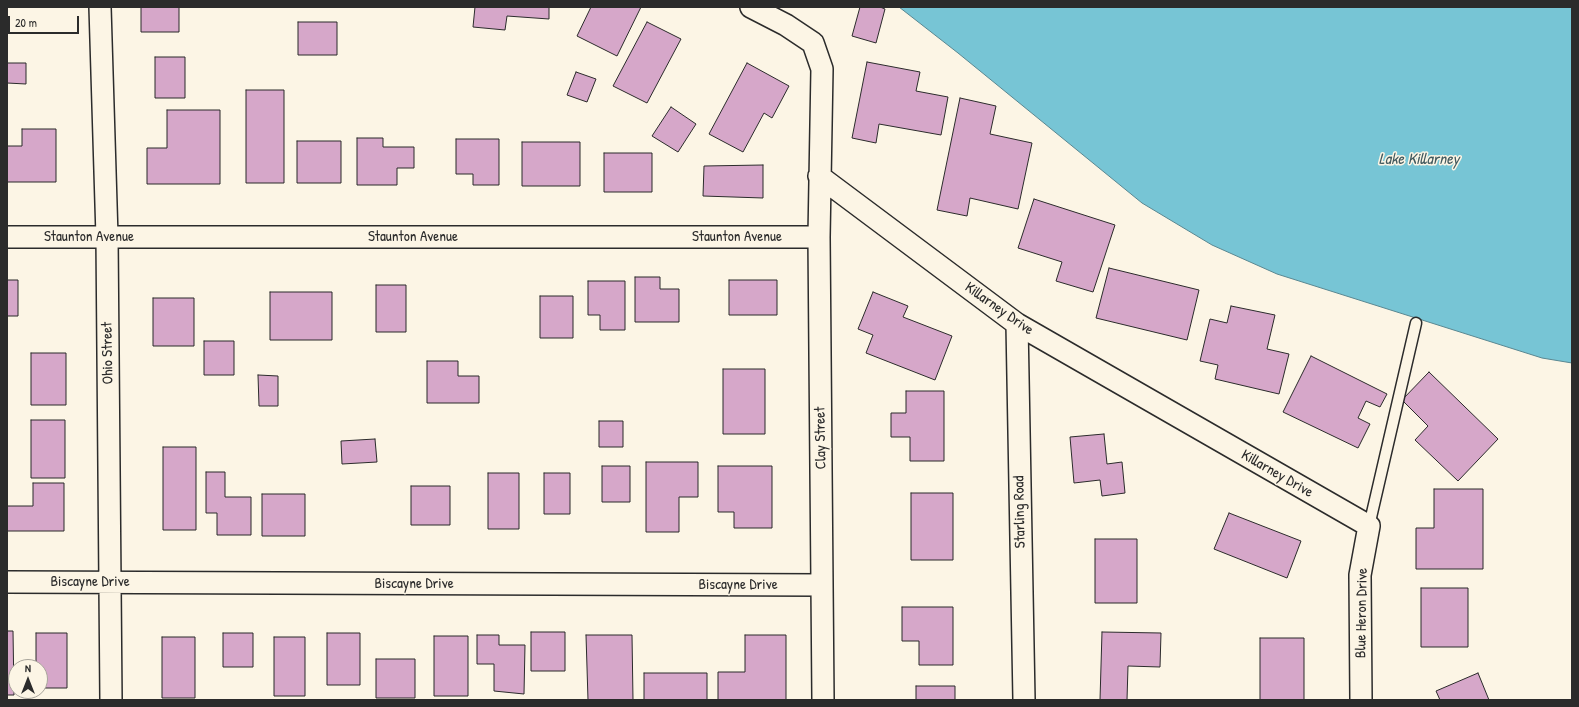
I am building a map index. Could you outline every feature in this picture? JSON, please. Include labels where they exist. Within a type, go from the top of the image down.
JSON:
[{"type":"street","name":"Ohio Street","points":[[100,7],[107,238],[111,700]]},
{"type":"street","points":[[751,7],[786,25],[812,43],[822,69],[819,176]]},
{"type":"street","name":"Clay Street","points":[[819,176],[823,700]]},
{"type":"street","name":"Killarney Drive","points":[[819,176],[1017,324],[1369,526]]},
{"type":"street","name":"Staunton Avenue","points":[[7,237],[819,238]]},
{"type":"street","name":"Starling Road","points":[[1017,324],[1024,700]]},
{"type":"street","name":"Blue Heron Drive","points":[[1361,700],[1360,575],[1369,526]]},
{"type":"street","name":"Biscayne Drive","points":[[7,582],[822,585]]},
{"type":"lane","points":[[1369,526],[1416,323]]},
{"type":"water","name":"Lake Killarney","points":[[899,7],[1572,7],[1572,363],[1542,358],[1277,274],[1212,245],[1142,203],[958,53]]},
{"type":"building","points":[[141,7],[179,7],[179,32],[141,32]]},
{"type":"building","points":[[475,7],[549,7],[549,19],[507,16],[505,30],[473,27]]},
{"type":"building","points":[[591,7],[641,7],[617,56],[577,36]]},
{"type":"building","points":[[860,7],[880,7],[885,9],[876,43],[852,36]]},
{"type":"building","points":[[298,22],[337,22],[337,55],[298,55]]},
{"type":"building","points":[[647,22],[681,39],[647,103],[613,86]]},
{"type":"building","points":[[155,57],[185,57],[185,98],[155,98]]},
{"type":"building","points":[[867,62],[920,72],[916,91],[948,97],[941,135],[879,124],[876,143],[852,138]]},
{"type":"building","points":[[7,63],[26,63],[26,84],[7,83]]},
{"type":"building","points":[[747,63],[789,86],[772,118],[764,113],[743,152],[709,134]]},
{"type":"building","points":[[576,72],[596,79],[587,102],[567,95]]},
{"type":"building","points":[[246,90],[284,90],[284,183],[246,183]]},
{"type":"building","points":[[960,98],[996,106],[990,134],[1032,143],[1018,209],[970,198],[967,216],[937,210]]},
{"type":"building","points":[[671,107],[696,124],[678,152],[652,136]]},
{"type":"building","points":[[167,110],[220,110],[220,184],[147,184],[147,148],[167,148]]},
{"type":"building","points":[[22,129],[56,129],[56,182],[7,182],[7,146],[22,146]]},
{"type":"building","points":[[357,138],[383,138],[383,147],[414,147],[414,168],[397,168],[397,185],[357,185]]},
{"type":"building","points":[[456,139],[499,139],[499,185],[473,185],[473,174],[456,174]]},
{"type":"building","points":[[297,141],[341,141],[341,183],[297,183]]},
{"type":"building","points":[[522,142],[580,142],[580,186],[522,186]]},
{"type":"building","points":[[604,153],[652,153],[652,192],[604,192]]},
{"type":"building","points":[[763,165],[763,198],[703,196],[704,166]]},
{"type":"building","points":[[1034,199],[1115,225],[1093,292],[1056,281],[1062,262],[1018,248]]},
{"type":"building","points":[[1109,268],[1199,290],[1187,340],[1096,318]]},
{"type":"building","points":[[635,277],[660,277],[660,289],[679,289],[679,322],[635,322]]},
{"type":"building","points":[[7,280],[18,280],[18,316],[7,316]]},
{"type":"building","points":[[729,280],[777,280],[777,315],[729,315]]},
{"type":"building","points":[[588,281],[625,281],[625,330],[600,330],[600,315],[588,315]]},
{"type":"building","points":[[376,285],[406,285],[406,332],[376,332]]},
{"type":"building","points":[[270,292],[332,292],[332,340],[270,340]]},
{"type":"building","points":[[873,292],[908,306],[903,317],[952,336],[935,380],[866,353],[873,335],[858,329]]},
{"type":"building","points":[[540,296],[573,296],[573,338],[540,338]]},
{"type":"building","points":[[153,298],[194,298],[194,346],[153,346]]},
{"type":"building","points":[[1231,306],[1275,315],[1267,349],[1289,354],[1279,394],[1215,379],[1218,365],[1200,361],[1210,319],[1227,323]]},
{"type":"building","points":[[204,341],[234,341],[234,375],[204,375]]},
{"type":"building","points":[[31,353],[66,353],[66,405],[31,405]]},
{"type":"building","points":[[1311,356],[1387,394],[1380,407],[1366,401],[1358,418],[1370,424],[1358,448],[1283,412]]},
{"type":"building","points":[[427,361],[458,361],[458,376],[479,376],[479,403],[427,403]]},
{"type":"building","points":[[723,369],[765,369],[765,434],[723,434]]},
{"type":"building","points":[[1429,372],[1498,439],[1458,481],[1415,440],[1428,426],[1402,400]]},
{"type":"building","points":[[258,375],[278,376],[278,406],[259,406]]},
{"type":"building","points":[[906,391],[944,391],[944,461],[910,461],[910,437],[891,437],[891,413],[906,413]]},
{"type":"building","points":[[31,420],[65,420],[65,478],[31,478]]},
{"type":"building","points":[[599,421],[623,421],[623,447],[599,447]]},
{"type":"building","points":[[1104,434],[1107,464],[1122,462],[1125,493],[1102,496],[1100,480],[1074,483],[1070,437]]},
{"type":"building","points":[[375,439],[377,462],[342,464],[341,441]]},
{"type":"building","points":[[163,447],[196,447],[196,530],[163,530]]},
{"type":"building","points":[[646,462],[698,462],[698,497],[679,497],[679,532],[646,532]]},
{"type":"building","points":[[602,466],[630,466],[630,502],[602,502]]},
{"type":"building","points":[[718,466],[772,466],[772,528],[734,528],[734,512],[718,512]]},
{"type":"building","points":[[206,472],[225,472],[225,497],[251,497],[251,535],[217,535],[217,513],[206,513]]},
{"type":"building","points":[[488,473],[519,473],[519,529],[488,529]]},
{"type":"building","points":[[544,473],[570,473],[570,514],[544,514]]},
{"type":"building","points":[[33,483],[64,483],[64,531],[7,531],[7,506],[33,506]]},
{"type":"building","points":[[411,486],[450,486],[450,525],[411,525]]},
{"type":"building","points":[[1434,489],[1483,489],[1483,569],[1416,569],[1416,528],[1434,528]]},
{"type":"building","points":[[911,493],[953,493],[953,560],[911,560]]},
{"type":"building","points":[[262,494],[305,494],[305,536],[262,536]]},
{"type":"building","points":[[1229,513],[1301,541],[1287,578],[1214,549]]},
{"type":"building","points":[[1095,539],[1137,539],[1137,603],[1095,603]]},
{"type":"building","points":[[1421,588],[1468,588],[1468,647],[1421,647]]},
{"type":"building","points":[[902,607],[953,607],[953,665],[919,665],[919,641],[902,641]]},
{"type":"building","points":[[7,631],[13,631],[13,659],[8,659],[7,695]]},
{"type":"building","points":[[531,632],[565,632],[565,671],[531,671]]},
{"type":"building","points":[[1102,632],[1161,633],[1160,667],[1128,666],[1127,700],[1100,700]]},
{"type":"building","points":[[36,633],[67,633],[67,688],[48,688],[48,659],[36,659]]},
{"type":"building","points":[[223,633],[253,633],[253,667],[223,667]]},
{"type":"building","points":[[327,633],[360,633],[360,685],[327,685]]},
{"type":"building","points":[[477,635],[499,635],[499,645],[525,645],[524,694],[494,691],[494,664],[477,664]]},
{"type":"building","points":[[586,635],[632,635],[633,700],[588,700]]},
{"type":"building","points":[[745,635],[786,635],[786,700],[718,700],[718,672],[745,672]]},
{"type":"building","points":[[434,636],[468,636],[468,696],[434,696]]},
{"type":"building","points":[[162,637],[195,637],[195,698],[162,698]]},
{"type":"building","points":[[274,637],[305,637],[305,696],[274,696]]},
{"type":"building","points":[[1260,638],[1304,638],[1304,700],[1260,700]]},
{"type":"building","points":[[376,659],[415,659],[415,698],[376,698]]},
{"type":"building","points":[[644,673],[707,673],[707,700],[644,700]]},
{"type":"building","points":[[1478,673],[1489,700],[1440,700],[1436,691]]},
{"type":"building","points":[[916,686],[955,686],[955,700],[916,700]]}]
